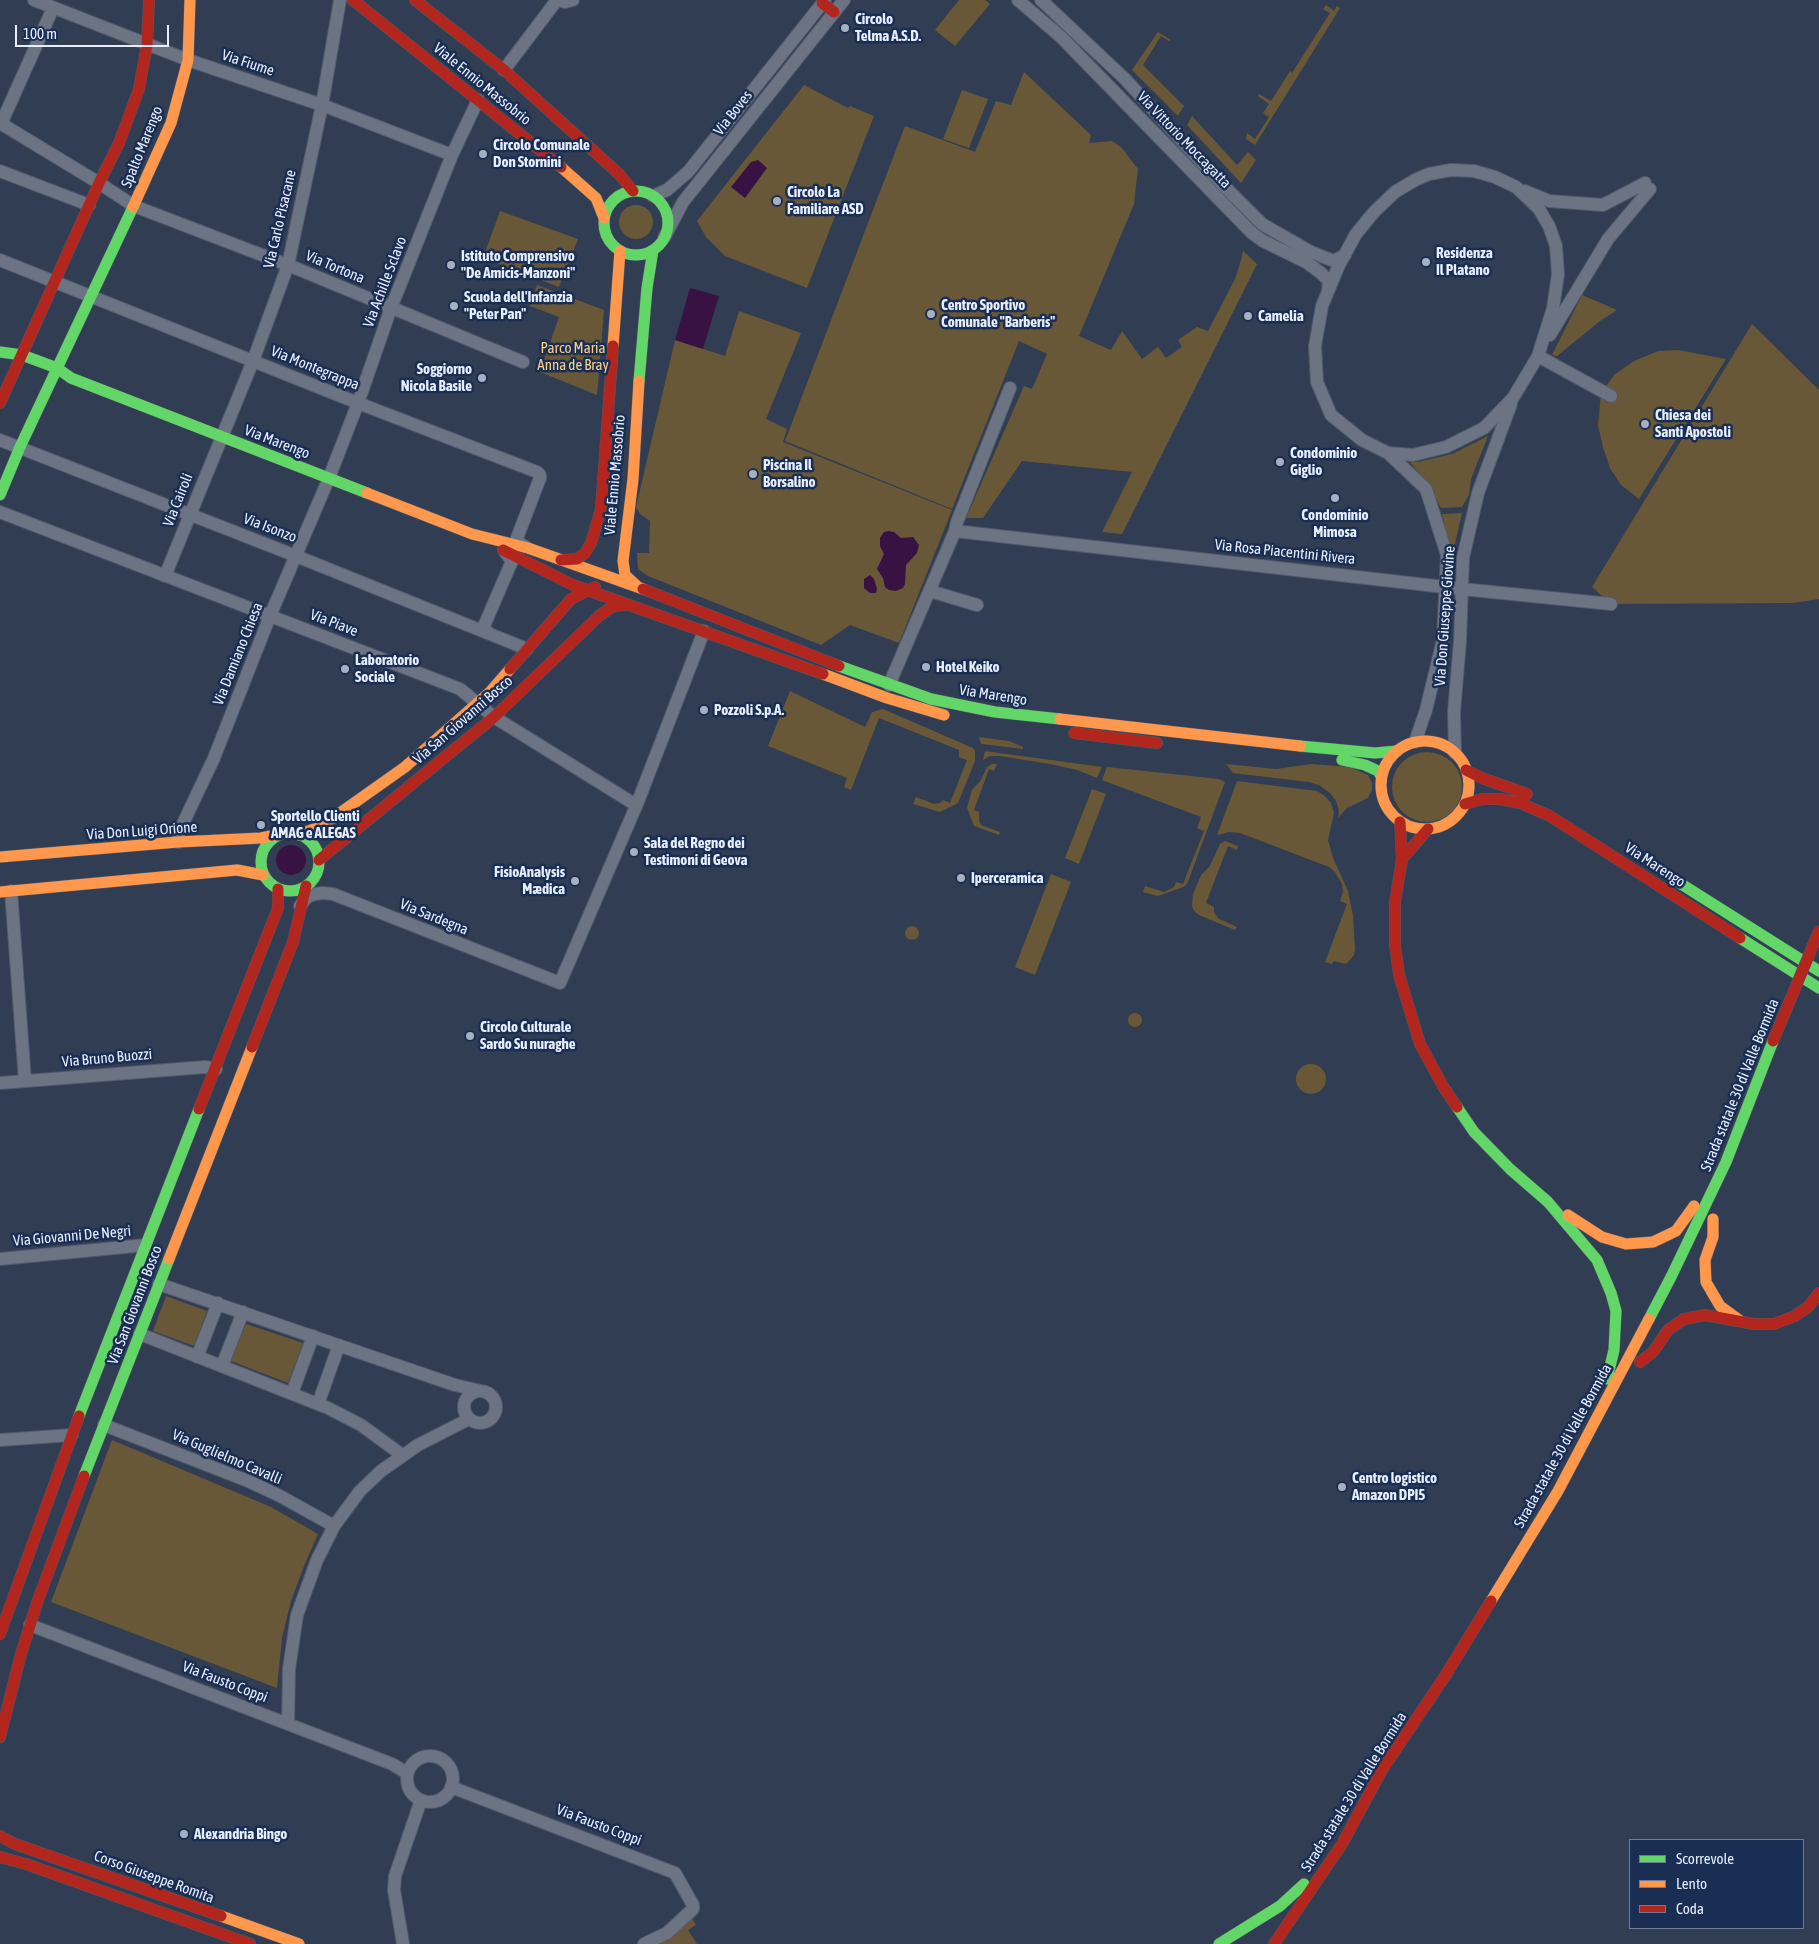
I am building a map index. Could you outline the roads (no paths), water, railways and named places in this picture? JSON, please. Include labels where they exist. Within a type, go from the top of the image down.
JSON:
[{"type":"main road","name":"Spalto Marengo","points":[[0,403],[99,183],[119,143],[139,89],[147,45],[149,0]]},
{"type":"main road","name":"Spalto Marengo","points":[[0,495],[20,447],[134,206],[171,123],[188,60],[190,0]]},
{"type":"main road","name":"Viale Ennio Massobrio","points":[[353,0],[574,177],[596,198],[603,212],[604,228],[607,237],[612,245],[620,251],[606,459],[600,509],[591,543],[585,553],[580,557],[559,560]]},
{"type":"main road","name":"Viale Ennio Massobrio","points":[[415,0],[504,70],[619,174],[632,191]]},
{"type":"main road","name":"Via Boves","points":[[824,2],[834,12]]},
{"type":"main road","points":[[604,218],[607,208],[614,200],[622,194],[632,191],[643,192],[653,196],[663,206],[666,213],[667,229],[664,238],[653,250],[636,254],[620,251]]},
{"type":"main road","name":"Viale Ennio Massobrio","points":[[623,553],[633,479],[636,414],[647,288],[653,250]]},
{"type":"main road","name":"Via Marengo","points":[[0,352],[472,534],[505,552],[586,590],[601,582]]},
{"type":"main road","name":"Via Marengo","points":[[472,534],[528,548],[559,560],[601,582],[641,588],[890,685],[941,702],[996,712],[1360,752],[1385,753],[1397,751]]},
{"type":"main road","points":[[591,543],[590,557],[601,582],[625,605],[704,631],[899,703],[958,717]]},
{"type":"main road","points":[[574,583],[601,582],[615,568],[623,553]]},
{"type":"main road","points":[[623,553],[624,574],[630,581],[641,588]]},
{"type":"main road","points":[[547,626],[561,602],[564,590],[562,582],[552,574]]},
{"type":"main road","points":[[574,583],[601,582]]},
{"type":"main road","points":[[595,617],[601,603],[601,582]]},
{"type":"main road","points":[[547,626],[574,583]]},
{"type":"main road","name":"Via San Giovanni Bosco","points":[[286,833],[299,834],[324,825],[405,767],[488,693],[562,608],[571,599],[586,590]]},
{"type":"main road","name":"Via San Giovanni Bosco","points":[[0,1737],[30,1625],[63,1531],[292,942],[306,886],[316,875],[319,860],[494,717],[595,617],[613,606],[625,605]]},
{"type":"main road","points":[[985,722],[1013,726]]},
{"type":"main road","points":[[1058,731],[1166,744]]},
{"type":"main road","points":[[1415,742],[1434,742],[1446,746],[1455,754],[1466,770],[1469,789],[1465,804],[1459,813],[1448,822],[1428,829],[1413,828],[1400,822],[1390,812],[1383,800],[1380,787],[1386,764],[1397,751],[1415,742]]},
{"type":"main road","points":[[1220,749],[1349,761],[1368,766],[1382,776]]},
{"type":"main road","points":[[1466,770],[1482,778],[1532,796],[1573,817]]},
{"type":"main road","name":"Via Marengo","points":[[1465,804],[1485,799],[1504,799],[1520,803],[1550,816],[1819,988]]},
{"type":"main road","points":[[1400,822],[1402,859],[1395,902],[1395,944],[1400,975],[1420,1044],[1444,1088],[1474,1132],[1510,1169],[1548,1202],[1602,1237],[1626,1244],[1653,1242],[1676,1231],[1690,1214],[1714,1171],[1726,1162]]},
{"type":"main road","points":[[1402,859],[1428,829]]},
{"type":"main road","points":[[286,833],[273,838],[264,848],[261,862],[264,875],[278,889],[290,891],[306,886]]},
{"type":"main road","name":"Via Don Luigi Orione","points":[[0,857],[178,842],[261,838],[286,833]]},
{"type":"main road","points":[[299,834],[313,844],[319,860]]},
{"type":"main road","points":[[5,892],[237,870],[264,875]]},
{"type":"main road","name":"Via Marengo","points":[[1671,878],[1819,970]]},
{"type":"main road","name":"Via San Giovanni Bosco","points":[[0,1634],[2,1620],[72,1435],[278,908],[278,889]]},
{"type":"main road","name":"Strada statale 30 di Valle Bormida","points":[[1274,1944],[1342,1844],[1382,1770],[1445,1676],[1558,1491],[1671,1277],[1726,1162],[1819,931]]},
{"type":"main road","points":[[1808,995],[1819,970]]},
{"type":"main road","points":[[216,1069],[229,1068],[241,1072]]},
{"type":"main road","points":[[1548,1202],[1597,1260],[1611,1293],[1616,1311],[1614,1350],[1610,1370],[1583,1426],[1584,1442]]},
{"type":"main road","points":[[1692,1264],[1715,1215],[1713,1237],[1705,1260],[1706,1282],[1720,1306],[1740,1321]]},
{"type":"main road","points":[[146,1245],[171,1254]]},
{"type":"main road","points":[[1662,1322],[1638,1366],[1653,1352],[1668,1330],[1684,1319],[1705,1315],[1774,1324],[1808,1307],[1819,1293]]},
{"type":"main road","points":[[72,1435],[87,1434],[99,1438]]},
{"type":"main road","points":[[2,1620],[30,1625]]},
{"type":"main road","points":[[1219,1944],[1280,1906],[1302,1887],[1363,1792],[1382,1770]]},
{"type":"main road","name":"Strada statale 30 di Valle Bormida","points":[[1286,1944],[1381,1797]]},
{"type":"main road","name":"Corso Giuseppe Romita","points":[[0,1836],[15,1844],[299,1944]]},
{"type":"main road","name":"Corso Giuseppe Romita","points":[[0,1857],[36,1867],[250,1944]]},
{"type":"street","name":"Via Fiume","points":[[34,0],[147,45],[322,105],[452,155]]},
{"type":"street","name":"Via Carlo Pisacane","points":[[222,437],[253,361],[288,264],[322,105],[340,0]]},
{"type":"street","points":[[504,70],[545,18],[563,0]]},
{"type":"street","name":"Via Boves","points":[[664,238],[683,202],[844,0]]},
{"type":"street","name":"Via Vittorio Moccagatta","points":[[1018,0],[1062,38],[1252,233],[1263,241],[1306,262],[1321,273],[1329,280],[1328,291]]},
{"type":"street","name":"Via Vittorio Moccagatta","points":[[1041,0],[1125,79],[1218,180],[1262,224],[1311,252],[1334,261],[1345,255]]},
{"type":"street","name":"Via Boves","points":[[653,196],[667,190],[687,173],[824,2]]},
{"type":"street","points":[[53,8],[1,124],[99,183]]},
{"type":"street","name":"Via Achille Sclavo","points":[[329,478],[358,403],[391,308],[452,155],[478,100]]},
{"type":"street","points":[[1451,170],[1474,171],[1495,177],[1549,201],[1603,205],[1647,186],[1608,239],[1513,398],[1484,428],[1446,447],[1413,455],[1388,453],[1362,440],[1331,415],[1317,382],[1315,346],[1322,306],[1339,264],[1345,255],[1356,234],[1374,212],[1401,188],[1422,177],[1451,170]]},
{"type":"street","points":[[0,171],[89,205]]},
{"type":"street","name":"Via Tortona","points":[[99,183],[134,206],[288,264],[522,362]]},
{"type":"street","points":[[1516,187],[1544,216],[1556,246],[1558,274],[1555,298],[1538,356]]},
{"type":"street","name":"Via Montegrappa","points":[[0,260],[358,403],[538,472],[540,478],[517,538],[519,543],[528,548]]},
{"type":"street","points":[[1538,356],[1611,396]]},
{"type":"street","points":[[890,685],[955,531],[956,522],[1010,388]]},
{"type":"street","name":"Via Don Giuseppe Giovine","points":[[1455,754],[1454,712],[1460,641],[1463,558],[1478,493],[1513,398]]},
{"type":"street","name":"Via Cairoli","points":[[165,576],[222,437]]},
{"type":"street","name":"Via Isonzo","points":[[0,440],[296,556],[527,650]]},
{"type":"street","name":"Via Don Giuseppe Giovine","points":[[1388,453],[1426,489],[1447,556],[1442,644],[1426,710],[1415,742]]},
{"type":"street","name":"Via Damiano Chiesa","points":[[178,842],[180,832],[214,758],[270,616],[329,478]]},
{"type":"street","name":"Via Piave","points":[[0,512],[460,689],[494,717],[636,805]]},
{"type":"street","name":"Via Rosa Piacentini Rivera","points":[[955,531],[1462,589],[1611,604]]},
{"type":"street","points":[[489,633],[484,626],[512,561],[505,552]]},
{"type":"street","points":[[930,590],[977,605]]},
{"type":"street","points":[[636,805],[704,631]]},
{"type":"street","name":"Via Sardegna","points":[[300,907],[307,897],[323,893],[333,894],[560,983],[636,805]]},
{"type":"street","points":[[5,892],[25,1081]]},
{"type":"street","name":"Via Bruno Buozzi","points":[[0,1083],[205,1067],[216,1069]]},
{"type":"street","name":"Via Giovanni De Negri","points":[[0,1259],[146,1245]]},
{"type":"street","points":[[159,1284],[447,1382],[486,1392],[493,1399],[495,1406],[495,1412],[489,1420],[478,1423],[469,1419],[464,1411],[460,1394],[447,1382]]},
{"type":"street","points":[[197,1356],[218,1303]]},
{"type":"street","points":[[222,1366],[243,1312]]},
{"type":"street","points":[[140,1334],[318,1404],[361,1425],[402,1455]]},
{"type":"street","points":[[292,1393],[313,1336]]},
{"type":"street","points":[[318,1404],[339,1345]]},
{"type":"street","points":[[464,1406],[469,1395],[482,1391]]},
{"type":"street","points":[[288,1724],[289,1669],[297,1615],[317,1560],[334,1526],[360,1491],[381,1471],[402,1455],[469,1419]]},
{"type":"street","name":"Via Guglielmo Cavalli","points":[[104,1425],[248,1481],[280,1496],[334,1526]]},
{"type":"street","points":[[0,1440],[72,1435]]},
{"type":"street","name":"Via Fausto Coppi","points":[[30,1625],[392,1764],[408,1772]]},
{"type":"street","points":[[422,1757],[437,1757],[443,1760],[452,1772],[451,1787],[442,1798],[435,1801],[421,1800],[411,1792],[408,1786],[408,1772],[416,1760],[422,1757]]},
{"type":"street","name":"Via Fausto Coppi","points":[[451,1787],[669,1869],[678,1876],[693,1905],[693,1909],[668,1933],[644,1944]]},
{"type":"street","points":[[404,1944],[394,1890],[395,1876],[421,1800]]},
{"type":"place","name":"Circolo Telma A.S.D.","points":[[845,28]]},
{"type":"place","name":"Circolo Comunale Don Stornini","points":[[483,154]]},
{"type":"place","name":"Circolo La Familiare ASD","points":[[777,201]]},
{"type":"place","name":"Residenza Il Platano","points":[[1426,262]]},
{"type":"place","name":"Istituto Comprensivo \"De Amicis-Manzoni\"","points":[[451,265]]},
{"type":"place","name":"Scuola dell'Infanzia \"Peter Pan\"","points":[[454,306]]},
{"type":"place","name":"Centro Sportivo Comunale \"Barberis\"","points":[[931,314]]},
{"type":"place","name":"Camelia","points":[[1248,316]]},
{"type":"place","name":"Soggiorno Nicola Basile","points":[[482,378]]},
{"type":"place","name":"Chiesa dei Santi Apostoli","points":[[1645,424]]},
{"type":"place","name":"Condominio Giglio","points":[[1280,462]]},
{"type":"place","name":"Piscina Il Borsalino","points":[[753,474]]},
{"type":"place","name":"Condominio Mimosa","points":[[1335,498]]},
{"type":"place","name":"Hotel Keiko","points":[[926,667]]},
{"type":"place","name":"Laboratorio Sociale","points":[[345,669]]},
{"type":"place","name":"Pozzoli S.p.A.","points":[[704,710]]},
{"type":"place","name":"Sportello Clienti AMAG e ALEGAS","points":[[261,825]]},
{"type":"place","name":"Sala del Regno dei Testimoni di Geova","points":[[634,852]]},
{"type":"place","name":"Iperceramica","points":[[961,878]]},
{"type":"place","name":"FisioAnalysis Mædica","points":[[575,881]]},
{"type":"place","name":"Circolo Culturale Sardo Su nuraghe","points":[[470,1036]]},
{"type":"place","name":"Centro logistico Amazon DPI5","points":[[1342,1487]]},
{"type":"place","name":"Alexandria Bingo","points":[[184,1834]]},
{"type":"park label","name":"Parco Maria Anna de Bray","points":[[573,356]]}]
